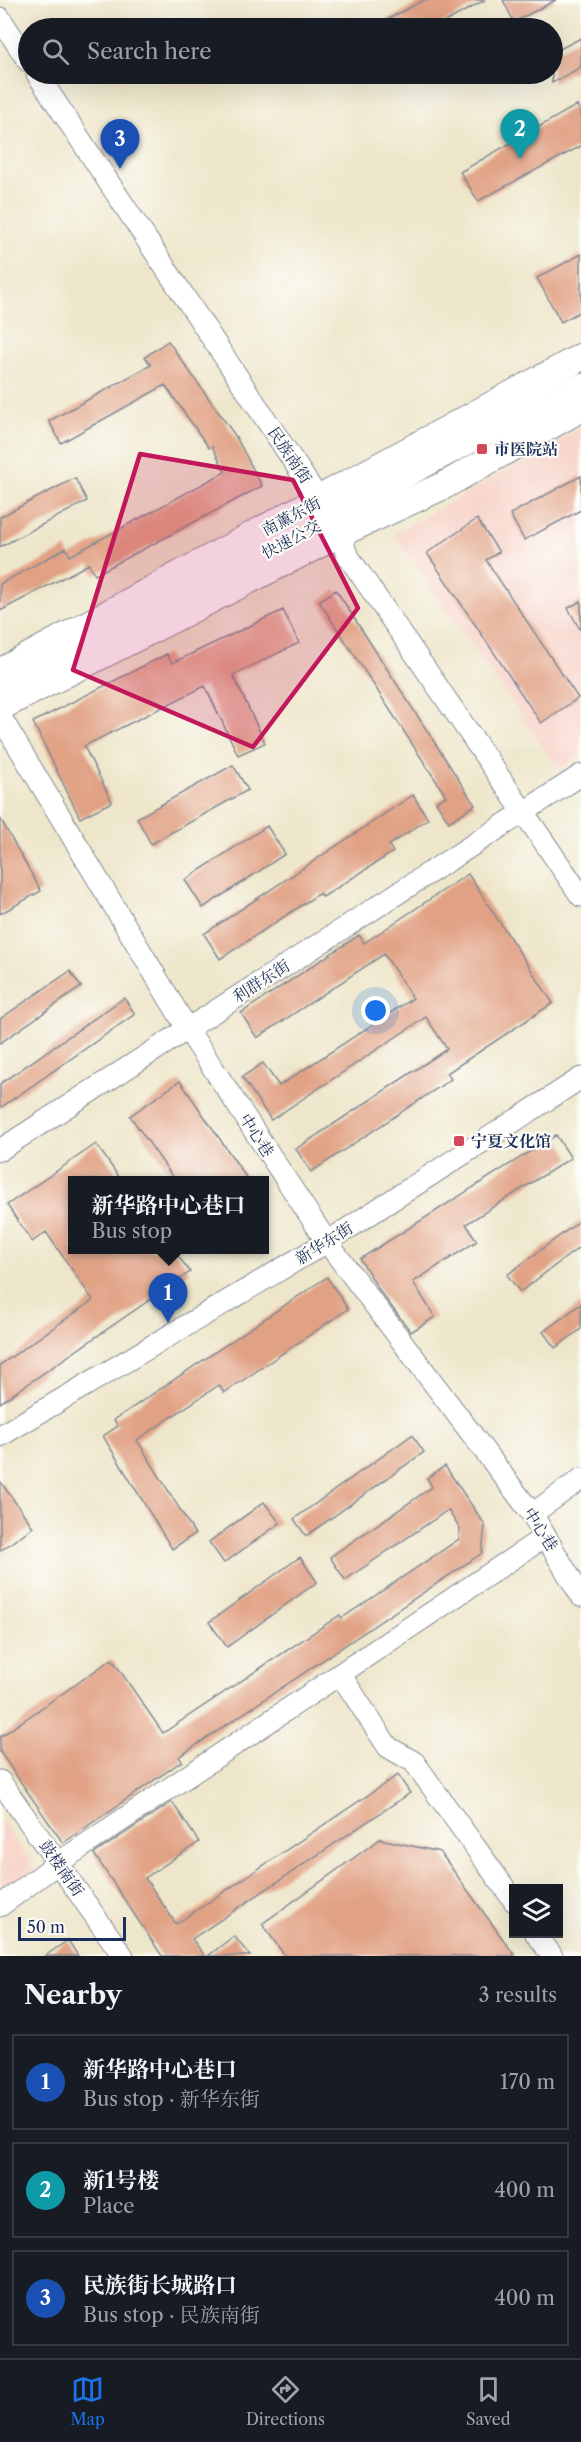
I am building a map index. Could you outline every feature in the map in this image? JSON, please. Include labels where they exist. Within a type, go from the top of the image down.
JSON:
[{"type":"main road","name":"南薰东街","points":[[0,707],[331,517],[581,357]]},
{"type":"main road","name":"南薰东街","points":[[0,672],[331,517],[445,485],[581,408]]},
{"type":"street","points":[[0,18],[18,46]]},
{"type":"street","name":"民族南街","points":[[44,84],[331,517],[346,553],[581,896]]},
{"type":"street","name":"快速公交","points":[[0,692],[581,384]]},
{"type":"street","name":"中心巷","points":[[0,716],[188,1030],[327,1242],[532,1514],[581,1596]]},
{"type":"street","name":"利群东街","points":[[0,1150],[581,775]]},
{"type":"street","name":"新华东街","points":[[0,1436],[327,1242],[581,1078]]},
{"type":"street","points":[[532,1514],[581,1479]]},
{"type":"street","points":[[0,1906],[58,1863],[546,1536]]},
{"type":"street","points":[[340,1674],[388,1747],[414,1762],[509,1895]]},
{"type":"street","name":"鼓楼南街","points":[[0,1781],[123,1956]]},
{"type":"street","points":[[539,1938],[552,1956]]},
{"type":"highlighted area","points":[[140,454],[293,480],[358,608],[253,747],[73,670]]},
{"type":"shaded area","points":[[581,428],[581,756],[559,770],[394,534]]},
{"type":"shaded area","points":[[0,1818],[35,1869],[0,1893]]},
{"type":"building","points":[[424,0],[485,0],[452,18],[390,18]]},
{"type":"building","points":[[503,0],[556,0],[522,18],[512,18]]},
{"type":"building","points":[[581,38],[581,67],[563,77],[563,47]]},
{"type":"building","points":[[577,105],[581,113],[581,146],[478,201],[460,172]]},
{"type":"building","points":[[581,254],[581,311],[561,322],[537,278]]},
{"type":"building","points":[[168,341],[236,437],[262,486],[95,575],[89,564],[0,611],[0,584],[66,548],[70,556],[225,472],[212,446],[209,448],[165,385],[61,443],[49,421],[151,365],[145,357]]},
{"type":"building","points":[[581,476],[581,510],[524,540],[510,514]]},
{"type":"building","points":[[75,478],[87,501],[0,547],[0,517]]},
{"type":"building","points":[[477,519],[499,552],[486,560],[578,698],[541,723],[427,553]]},
{"type":"building","points":[[336,590],[475,805],[449,822],[436,802],[446,796],[319,601]]},
{"type":"building","points":[[581,601],[581,631],[568,608]]},
{"type":"building","points":[[283,610],[299,643],[233,675],[265,743],[238,755],[205,686],[84,746],[112,802],[80,818],[33,722],[167,654],[172,663]]},
{"type":"building","points":[[233,765],[248,790],[151,844],[137,818]]},
{"type":"building","points":[[413,795],[428,819],[389,845],[393,852],[323,897],[320,893],[220,959],[204,934]]},
{"type":"building","points":[[0,818],[41,891],[0,914]]},
{"type":"building","points":[[267,826],[285,854],[203,908],[185,880]]},
{"type":"building","points":[[468,874],[553,1003],[447,1073],[451,1079],[311,1172],[296,1149],[447,1049],[426,1017],[271,1120],[242,1077],[263,1063],[279,1086],[413,998],[384,954],[257,1038],[241,1013],[359,935],[364,943]]},
{"type":"building","points":[[70,971],[81,987],[0,1043],[0,1019]]},
{"type":"building","points":[[124,998],[135,1014],[0,1108],[0,1084]]},
{"type":"building","points":[[180,1081],[245,1176],[172,1176],[130,1116]]},
{"type":"building","points":[[556,1135],[571,1158],[466,1224],[477,1241],[413,1282],[435,1317],[411,1332],[381,1293],[360,1259]]},
{"type":"building","points":[[96,1144],[118,1176],[68,1176],[68,1254],[177,1254],[190,1272],[0,1403],[0,1365],[93,1300],[46,1232],[32,1242],[7,1205]]},
{"type":"building","points":[[581,1220],[581,1246],[520,1292],[507,1275]]},
{"type":"building","points":[[327,1277],[348,1309],[224,1393],[219,1385],[137,1440],[195,1534],[172,1549],[103,1436],[118,1426],[114,1420]]},
{"type":"building","points":[[581,1304],[581,1329],[555,1348],[543,1332]]},
{"type":"building","points":[[412,1435],[424,1452],[306,1536],[294,1519]]},
{"type":"building","points":[[445,1466],[485,1525],[482,1553],[179,1757],[182,1761],[63,1843],[0,1752],[0,1737],[112,1659],[163,1733],[340,1615],[342,1618],[459,1539],[460,1529],[448,1510],[345,1580],[330,1557],[432,1487],[427,1478]]},
{"type":"building","points":[[0,1481],[33,1527],[0,1551]]},
{"type":"building","points":[[264,1502],[280,1523],[224,1563],[209,1542]]},
{"type":"building","points":[[300,1557],[317,1582],[227,1647],[209,1622]]},
{"type":"building","points":[[398,1775],[410,1793],[192,1939],[205,1956],[162,1956],[94,1854],[172,1802],[199,1842],[145,1878],[176,1924]]},
{"type":"building","points":[[380,1839],[440,1852],[515,1956],[285,1956],[262,1924]]},
{"type":"building","points":[[234,1936],[250,1956],[208,1956]]},
{"type":"building","points":[[68,1940],[78,1956],[45,1956]]},
{"type":"place","name":"新1号楼","points":[[520,159]]},
{"type":"place","name":"民族街长城路口","points":[[120,169]]},
{"type":"place","name":"市医院站","points":[[482,449]]},
{"type":"place","name":"宁夏文化馆","points":[[459,1141]]},
{"type":"place","name":"新华路中心巷口","points":[[168,1323]]}]
